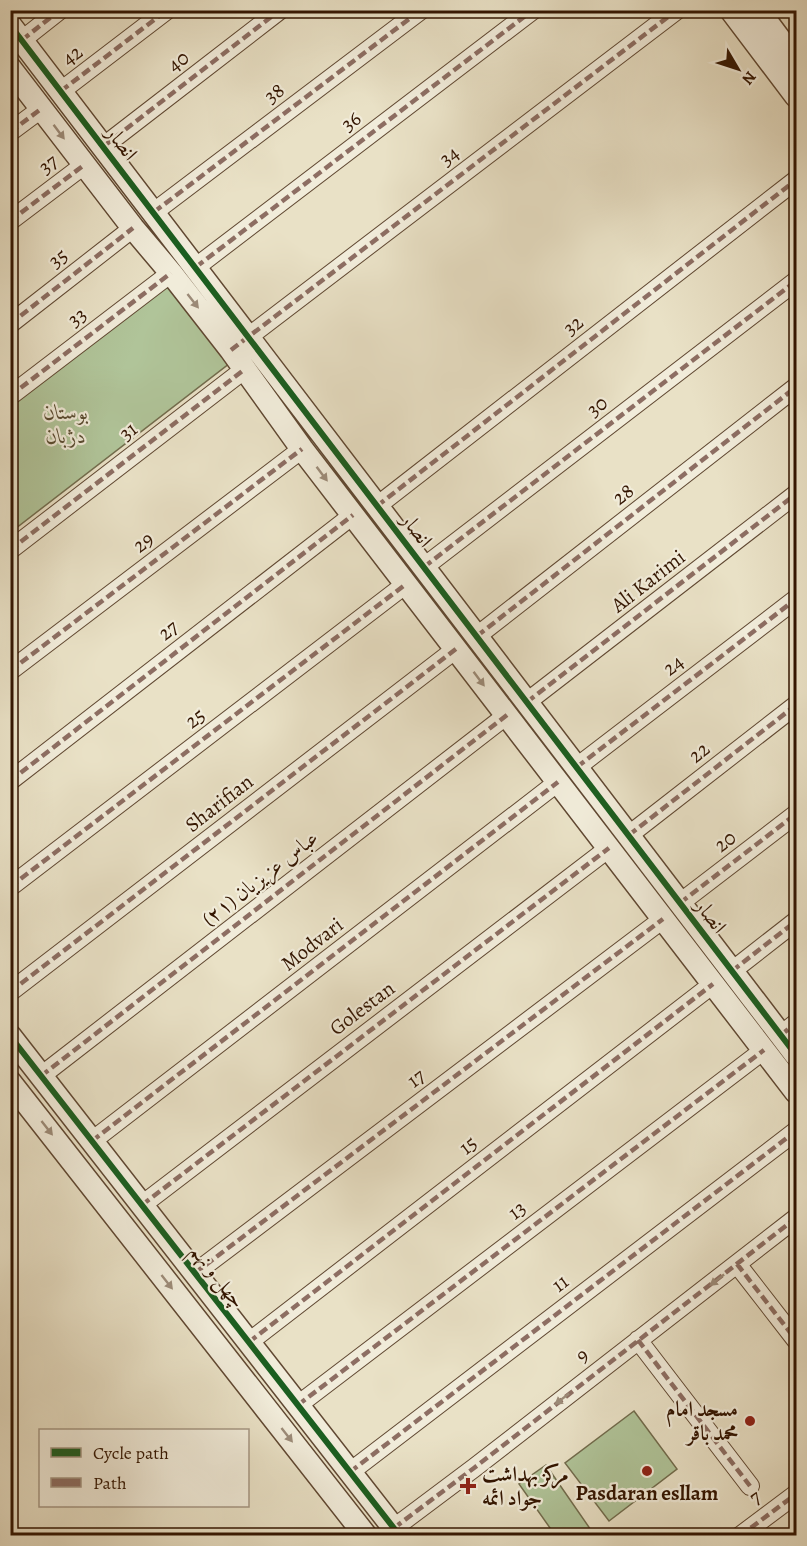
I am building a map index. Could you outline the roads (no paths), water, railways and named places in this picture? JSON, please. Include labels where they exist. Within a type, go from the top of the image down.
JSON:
[{"type":"street","points":[[16,32],[60,10]]},
{"type":"street","name":"42","points":[[61,91],[166,10]]},
{"type":"street","name":"40","points":[[104,146],[280,10]]},
{"type":"street","name":"38","points":[[154,212],[421,10]]},
{"type":"street","name":"36","points":[[196,267],[533,10]]},
{"type":"street","name":"34","points":[[240,344],[677,10]]},
{"type":"street","points":[[731,10],[796,96]]},
{"type":"street","points":[[758,10],[796,61]]},
{"type":"street","name":"انصار","points":[[16,32],[196,267],[240,344],[245,369],[302,449],[796,1092]]},
{"type":"street","name":"انصار","points":[[10,69],[133,228],[171,273],[240,344],[377,506],[732,971],[789,1029],[796,1055]]},
{"type":"street","points":[[10,132],[41,109]]},
{"type":"street","name":"37","points":[[10,221],[84,165]]},
{"type":"street","name":"32","points":[[377,506],[796,180]]},
{"type":"street","name":"35","points":[[10,324],[133,228]]},
{"type":"street","name":"33","points":[[10,396],[171,273]]},
{"type":"street","name":"30","points":[[424,567],[796,280]]},
{"type":"street","name":"31","points":[[10,550],[245,369]]},
{"type":"street","name":"28","points":[[477,636],[796,387]]},
{"type":"street","name":"29","points":[[10,672],[302,449]]},
{"type":"street","name":"Ali Karimi","points":[[527,702],[796,494]]},
{"type":"street","name":"27","points":[[10,781],[353,515]]},
{"type":"street","name":"25","points":[[10,887],[406,584]]},
{"type":"street","name":"24","points":[[577,768],[796,599]]},
{"type":"street","name":"Sharifian","points":[[10,993],[456,649]]},
{"type":"street","name":"22","points":[[628,835],[796,705]]},
{"type":"street","name":"عباس عزیزیان (۲۱)","points":[[41,1076],[507,715]]},
{"type":"street","name":"Modvari","points":[[92,1142],[558,782]]},
{"type":"street","name":"20","points":[[680,903],[796,814]]},
{"type":"street","name":"Golestan","points":[[142,1205],[609,848]]},
{"type":"street","name":"17","points":[[195,1273],[663,919]]},
{"type":"street","points":[[732,971],[796,921]]},
{"type":"street","name":"15","points":[[249,1342],[713,984]]},
{"type":"street","name":"چهل و نهم","points":[[10,1036],[397,1532]]},
{"type":"street","name":"13","points":[[298,1405],[764,1050]]},
{"type":"street","name":"چهل و نهم","points":[[10,1082],[366,1536]]},
{"type":"street","name":"11","points":[[350,1472],[796,1131]]},
{"type":"street","name":"9","points":[[397,1532],[638,1340],[796,1218]]},
{"type":"street","points":[[737,1264],[796,1340]]},
{"type":"street","points":[[638,1340],[750,1486]]},
{"type":"street","name":"7","points":[[740,1536],[796,1494]]},
{"type":"place","name":"مسجد امام محمد باقر","points":[[750,1421]]},
{"type":"place","name":"Pasdaran esllam","points":[[647,1471]]},
{"type":"place","name":"مرکز بهداشت جواد ائمه","points":[[468,1486]]},
{"type":"park label","name":"بوستان دژبان","points":[[66,424]]}]
